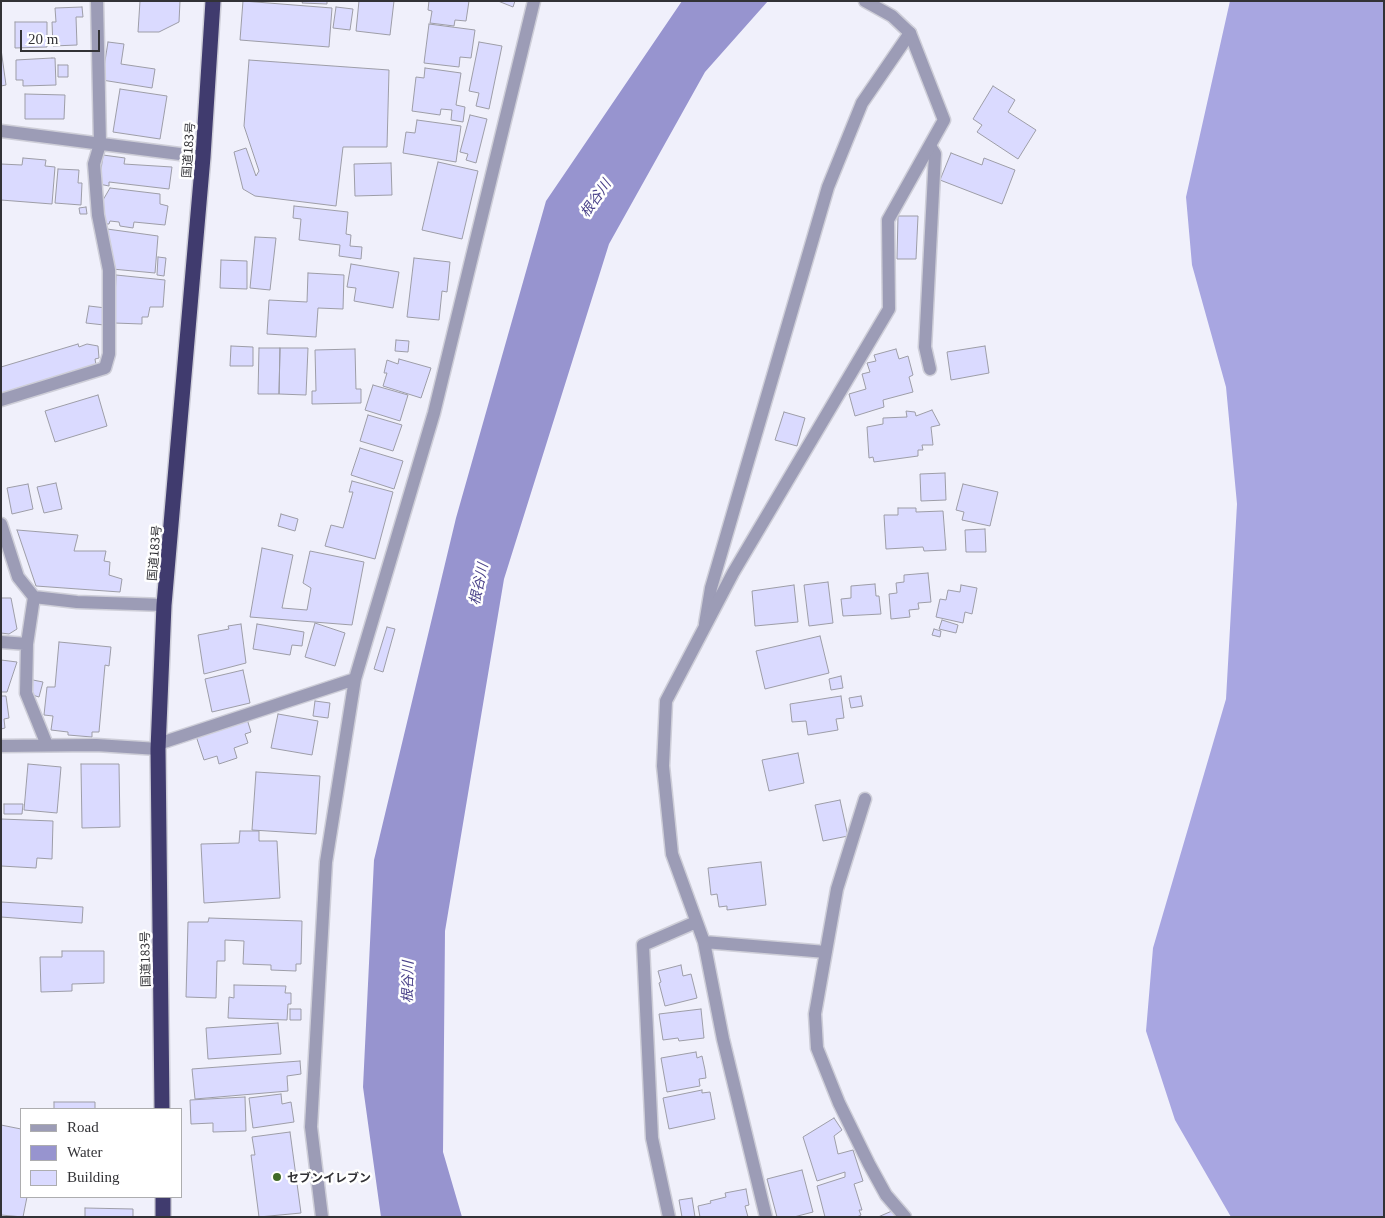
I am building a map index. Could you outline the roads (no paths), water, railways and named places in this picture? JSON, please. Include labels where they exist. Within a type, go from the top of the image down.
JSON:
[{"type":"highway","name":"国道183号","points":[[162,1108],[158,746],[164,605],[203,157],[213,1]]},
{"type":"highway","points":[[163,1198],[163,1217]]},
{"type":"street","points":[[1,400],[105,368],[109,354],[109,270],[98,215],[94,164],[100,144],[98,1]]},
{"type":"street","points":[[322,1217],[311,1127],[326,862],[355,679],[434,413],[534,1]]},
{"type":"street","points":[[766,1217],[723,1038],[704,942],[672,854],[663,766],[666,701],[733,573],[889,309],[888,220],[944,120],[910,33],[892,16],[865,1]]},
{"type":"street","points":[[705,626],[711,588],[828,187],[862,102],[910,33]]},
{"type":"street","points":[[1,131],[203,157]]},
{"type":"street","points":[[930,146],[935,154],[925,347],[930,369]]},
{"type":"street","points":[[1,524],[3,537],[18,577],[34,597],[77,602],[164,605]]},
{"type":"street","points":[[34,597],[26,644],[26,693],[47,745]]},
{"type":"street","points":[[1,642],[26,644]]},
{"type":"street","points":[[1,746],[158,746],[355,679]]},
{"type":"street","points":[[865,799],[836,889],[815,1014],[817,1048],[838,1103],[869,1164],[886,1195],[905,1217]]},
{"type":"street","points":[[669,1217],[652,1138],[642,945],[696,922]]},
{"type":"street","points":[[704,942],[826,952]]},
{"type":"water","name":"根谷川","points":[[682,1],[768,1],[705,72],[609,244],[504,579],[445,931],[443,1152],[462,1217],[381,1217],[363,1087],[374,860],[456,518],[546,201]]},
{"type":"place","name":"セブンイレブン","points":[[277,1177]]}]
